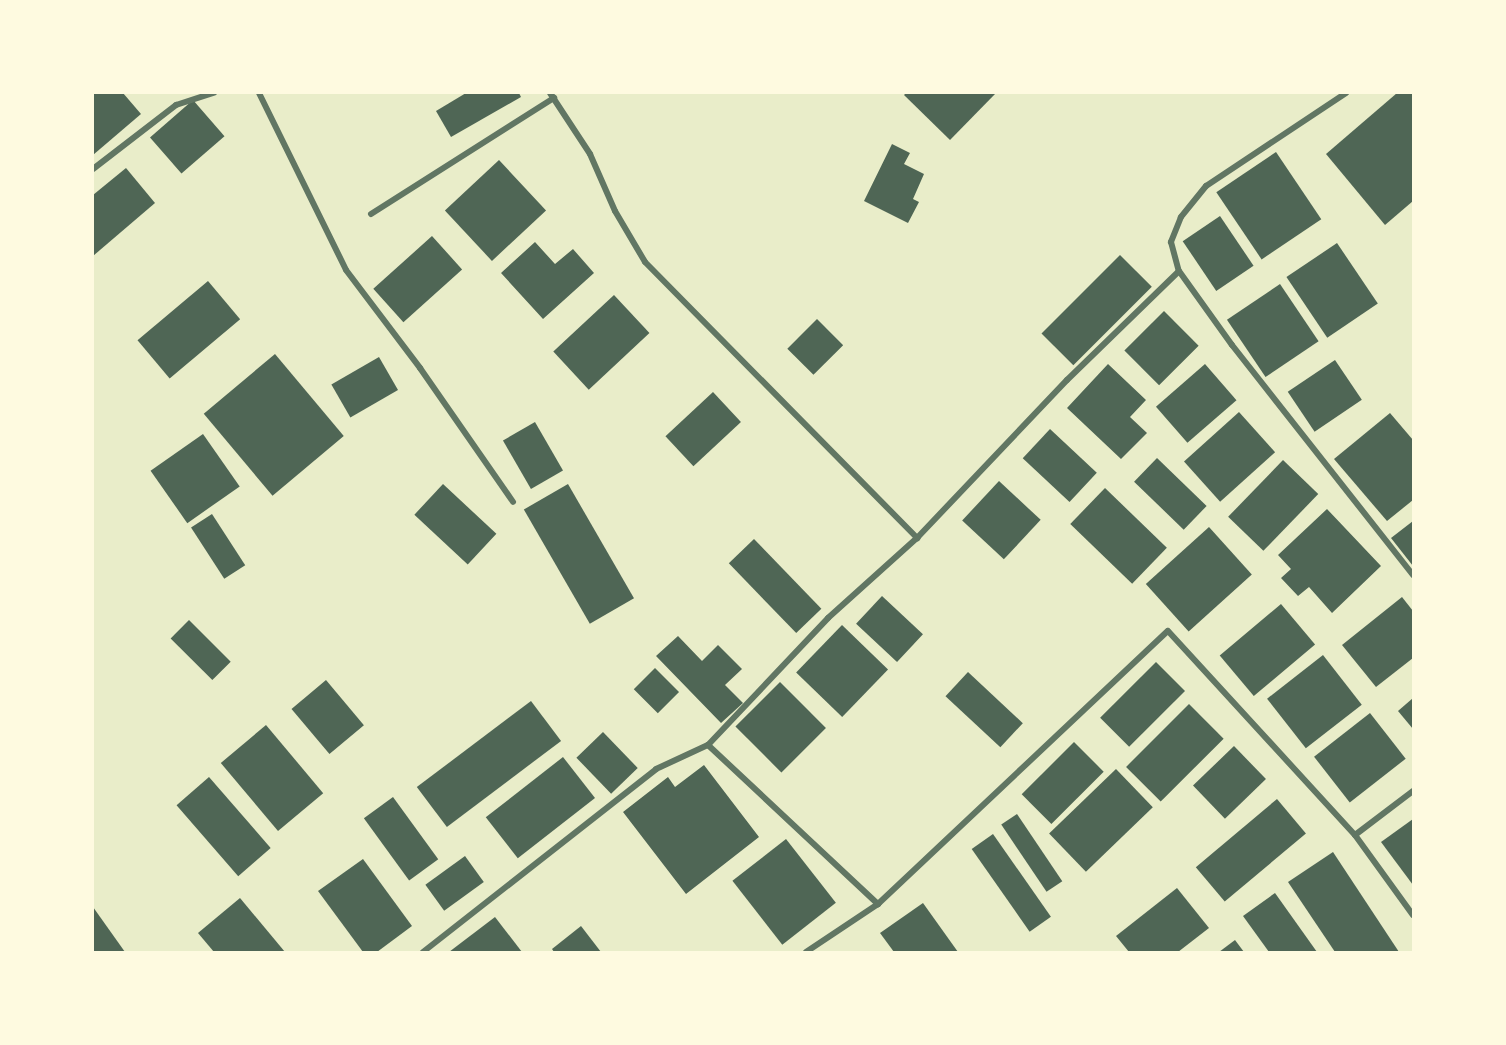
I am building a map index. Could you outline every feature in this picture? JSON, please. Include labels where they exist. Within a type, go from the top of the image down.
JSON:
[{"type":"street","points":[[93,169],[176,105],[214,93]]},
{"type":"street","points":[[259,93],[346,270],[420,368],[513,502]]},
{"type":"street","points":[[1346,93],[1206,186],[1181,217],[1171,242],[1179,271],[1232,345],[1413,575]]},
{"type":"street","points":[[371,214],[552,96],[590,154],[615,211],[645,262],[916,538]]},
{"type":"street","points":[[423,952],[656,769],[708,745],[828,618],[916,538],[1067,380],[1179,271]]},
{"type":"street","points":[[806,952],[878,904],[1168,631],[1355,835],[1413,915]]},
{"type":"street","points":[[708,745],[878,904]]},
{"type":"street","points":[[1355,835],[1413,791]]},
{"type":"building","points":[[93,93],[123,93],[141,114],[93,155]]},
{"type":"building","points":[[466,93],[519,93],[521,97],[451,137],[436,111]]},
{"type":"building","points":[[906,93],[996,93],[950,140],[904,95]]},
{"type":"building","points":[[1397,93],[1413,93],[1413,201],[1385,225],[1326,154]]},
{"type":"building","points":[[193,100],[224,136],[181,174],[150,137]]},
{"type":"building","points":[[892,144],[910,153],[904,164],[924,174],[913,199],[919,202],[908,223],[864,201]]},
{"type":"building","points":[[1276,152],[1321,219],[1262,259],[1216,192]]},
{"type":"building","points":[[499,160],[546,210],[492,261],[445,210]]},
{"type":"building","points":[[126,168],[155,203],[93,256],[93,195]]},
{"type":"building","points":[[1220,216],[1254,266],[1216,291],[1183,241]]},
{"type":"building","points":[[432,236],[462,269],[403,322],[373,289]]},
{"type":"building","points":[[535,242],[555,264],[573,249],[594,273],[543,319],[501,273]]},
{"type":"building","points":[[1337,243],[1378,304],[1327,338],[1286,277]]},
{"type":"building","points":[[1120,255],[1152,287],[1073,365],[1042,333]]},
{"type":"building","points":[[208,281],[240,319],[170,378],[138,340]]},
{"type":"building","points":[[1280,284],[1319,341],[1266,377],[1227,320]]},
{"type":"building","points":[[614,295],[649,333],[589,390],[553,352]]},
{"type":"building","points":[[1164,311],[1199,346],[1159,385],[1124,351]]},
{"type":"building","points":[[817,319],[843,345],[813,375],[787,349]]},
{"type":"building","points":[[275,354],[344,436],[273,496],[204,414]]},
{"type":"building","points":[[379,357],[398,390],[350,417],[331,384]]},
{"type":"building","points":[[1335,360],[1362,400],[1315,432],[1288,392]]},
{"type":"building","points":[[1108,364],[1146,400],[1130,417],[1147,433],[1121,459],[1067,408]]},
{"type":"building","points":[[1205,364],[1236,400],[1187,443],[1156,407]]},
{"type":"building","points":[[713,392],[741,422],[693,466],[665,436]]},
{"type":"building","points":[[1239,412],[1275,452],[1220,502],[1184,462]]},
{"type":"building","points":[[1390,413],[1413,440],[1413,500],[1387,521],[1334,459]]},
{"type":"building","points":[[535,422],[563,470],[531,489],[503,440]]},
{"type":"building","points":[[1050,429],[1097,473],[1070,502],[1023,458]]},
{"type":"building","points":[[203,434],[240,486],[187,523],[151,471]]},
{"type":"building","points":[[1157,458],[1207,506],[1184,530],[1134,482]]},
{"type":"building","points":[[1283,460],[1318,494],[1263,551],[1228,517]]},
{"type":"building","points":[[999,481],[1041,520],[1004,559],[962,520]]},
{"type":"building","points":[[443,484],[496,534],[468,565],[414,515]]},
{"type":"building","points":[[568,484],[634,598],[590,624],[524,510]]},
{"type":"building","points":[[1105,488],[1167,548],[1132,584],[1070,524]]},
{"type":"building","points":[[1327,509],[1381,566],[1332,613],[1309,587],[1298,596],[1281,578],[1291,569],[1278,555]]},
{"type":"building","points":[[212,514],[245,565],[224,579],[191,528]]},
{"type":"building","points":[[1413,521],[1413,566],[1391,538]]},
{"type":"building","points":[[1209,527],[1252,575],[1189,631],[1146,584]]},
{"type":"building","points":[[754,539],[821,609],[796,633],[729,563]]},
{"type":"building","points":[[882,596],[923,634],[897,662],[856,624]]},
{"type":"building","points":[[1402,597],[1413,611],[1413,658],[1376,687],[1342,645]]},
{"type":"building","points":[[1281,604],[1315,645],[1254,696],[1220,655]]},
{"type":"building","points":[[189,620],[231,662],[212,680],[171,638]]},
{"type":"building","points":[[842,625],[888,669],[842,717],[796,672]]},
{"type":"building","points":[[678,636],[702,661],[718,645],[742,669],[725,685],[743,703],[721,723],[656,656]]},
{"type":"building","points":[[1323,655],[1362,705],[1306,748],[1267,699]]},
{"type":"building","points":[[1156,662],[1185,691],[1129,747],[1100,718]]},
{"type":"building","points":[[655,668],[679,692],[658,713],[634,689]]},
{"type":"building","points":[[968,672],[1023,723],[1000,747],[945,696]]},
{"type":"building","points":[[326,680],[364,725],[329,754],[292,709]]},
{"type":"building","points":[[780,682],[826,728],[781,773],[735,727]]},
{"type":"building","points":[[1413,698],[1413,729],[1398,711]]},
{"type":"building","points":[[531,701],[561,741],[447,827],[417,787]]},
{"type":"building","points":[[1189,704],[1224,739],[1161,802],[1126,767]]},
{"type":"building","points":[[1370,713],[1406,759],[1350,802],[1314,757]]},
{"type":"building","points":[[266,725],[323,793],[278,831],[221,763]]},
{"type":"building","points":[[603,732],[638,768],[611,794],[576,758]]},
{"type":"building","points":[[1074,742],[1104,772],[1051,824],[1022,794]]},
{"type":"building","points":[[1234,746],[1266,779],[1225,819],[1193,786]]},
{"type":"building","points":[[563,757],[595,798],[518,858],[486,817]]},
{"type":"building","points":[[704,765],[759,837],[686,894],[623,812],[668,777],[675,787]]},
{"type":"building","points":[[1116,769],[1153,807],[1086,872],[1049,834]]},
{"type":"building","points":[[209,777],[271,848],[238,876],[177,805]]},
{"type":"building","points":[[393,797],[438,859],[409,880],[364,818]]},
{"type":"building","points":[[1277,799],[1306,833],[1225,902],[1196,867]]},
{"type":"building","points":[[1017,814],[1062,881],[1047,892],[1001,825]]},
{"type":"building","points":[[1413,819],[1413,885],[1381,842]]},
{"type":"building","points":[[993,834],[1051,917],[1030,932],[972,849]]},
{"type":"building","points":[[786,839],[836,903],[782,945],[732,881]]},
{"type":"building","points":[[1333,852],[1399,952],[1335,952],[1288,882]]},
{"type":"building","points":[[465,856],[484,882],[444,911],[425,885]]},
{"type":"building","points":[[363,859],[412,926],[377,952],[363,952],[318,891]]},
{"type":"building","points":[[1177,888],[1209,928],[1178,952],[1129,952],[1116,936]]},
{"type":"building","points":[[1275,893],[1317,952],[1269,952],[1243,916]]},
{"type":"building","points":[[240,898],[285,952],[214,952],[198,933]]},
{"type":"building","points":[[923,903],[958,952],[894,952],[880,933]]},
{"type":"building","points":[[93,907],[125,952],[93,952]]},
{"type":"building","points":[[495,917],[522,952],[449,952]]},
{"type":"building","points":[[581,926],[601,952],[554,952],[552,949]]},
{"type":"building","points":[[1235,940],[1244,952],[1219,952]]}]
